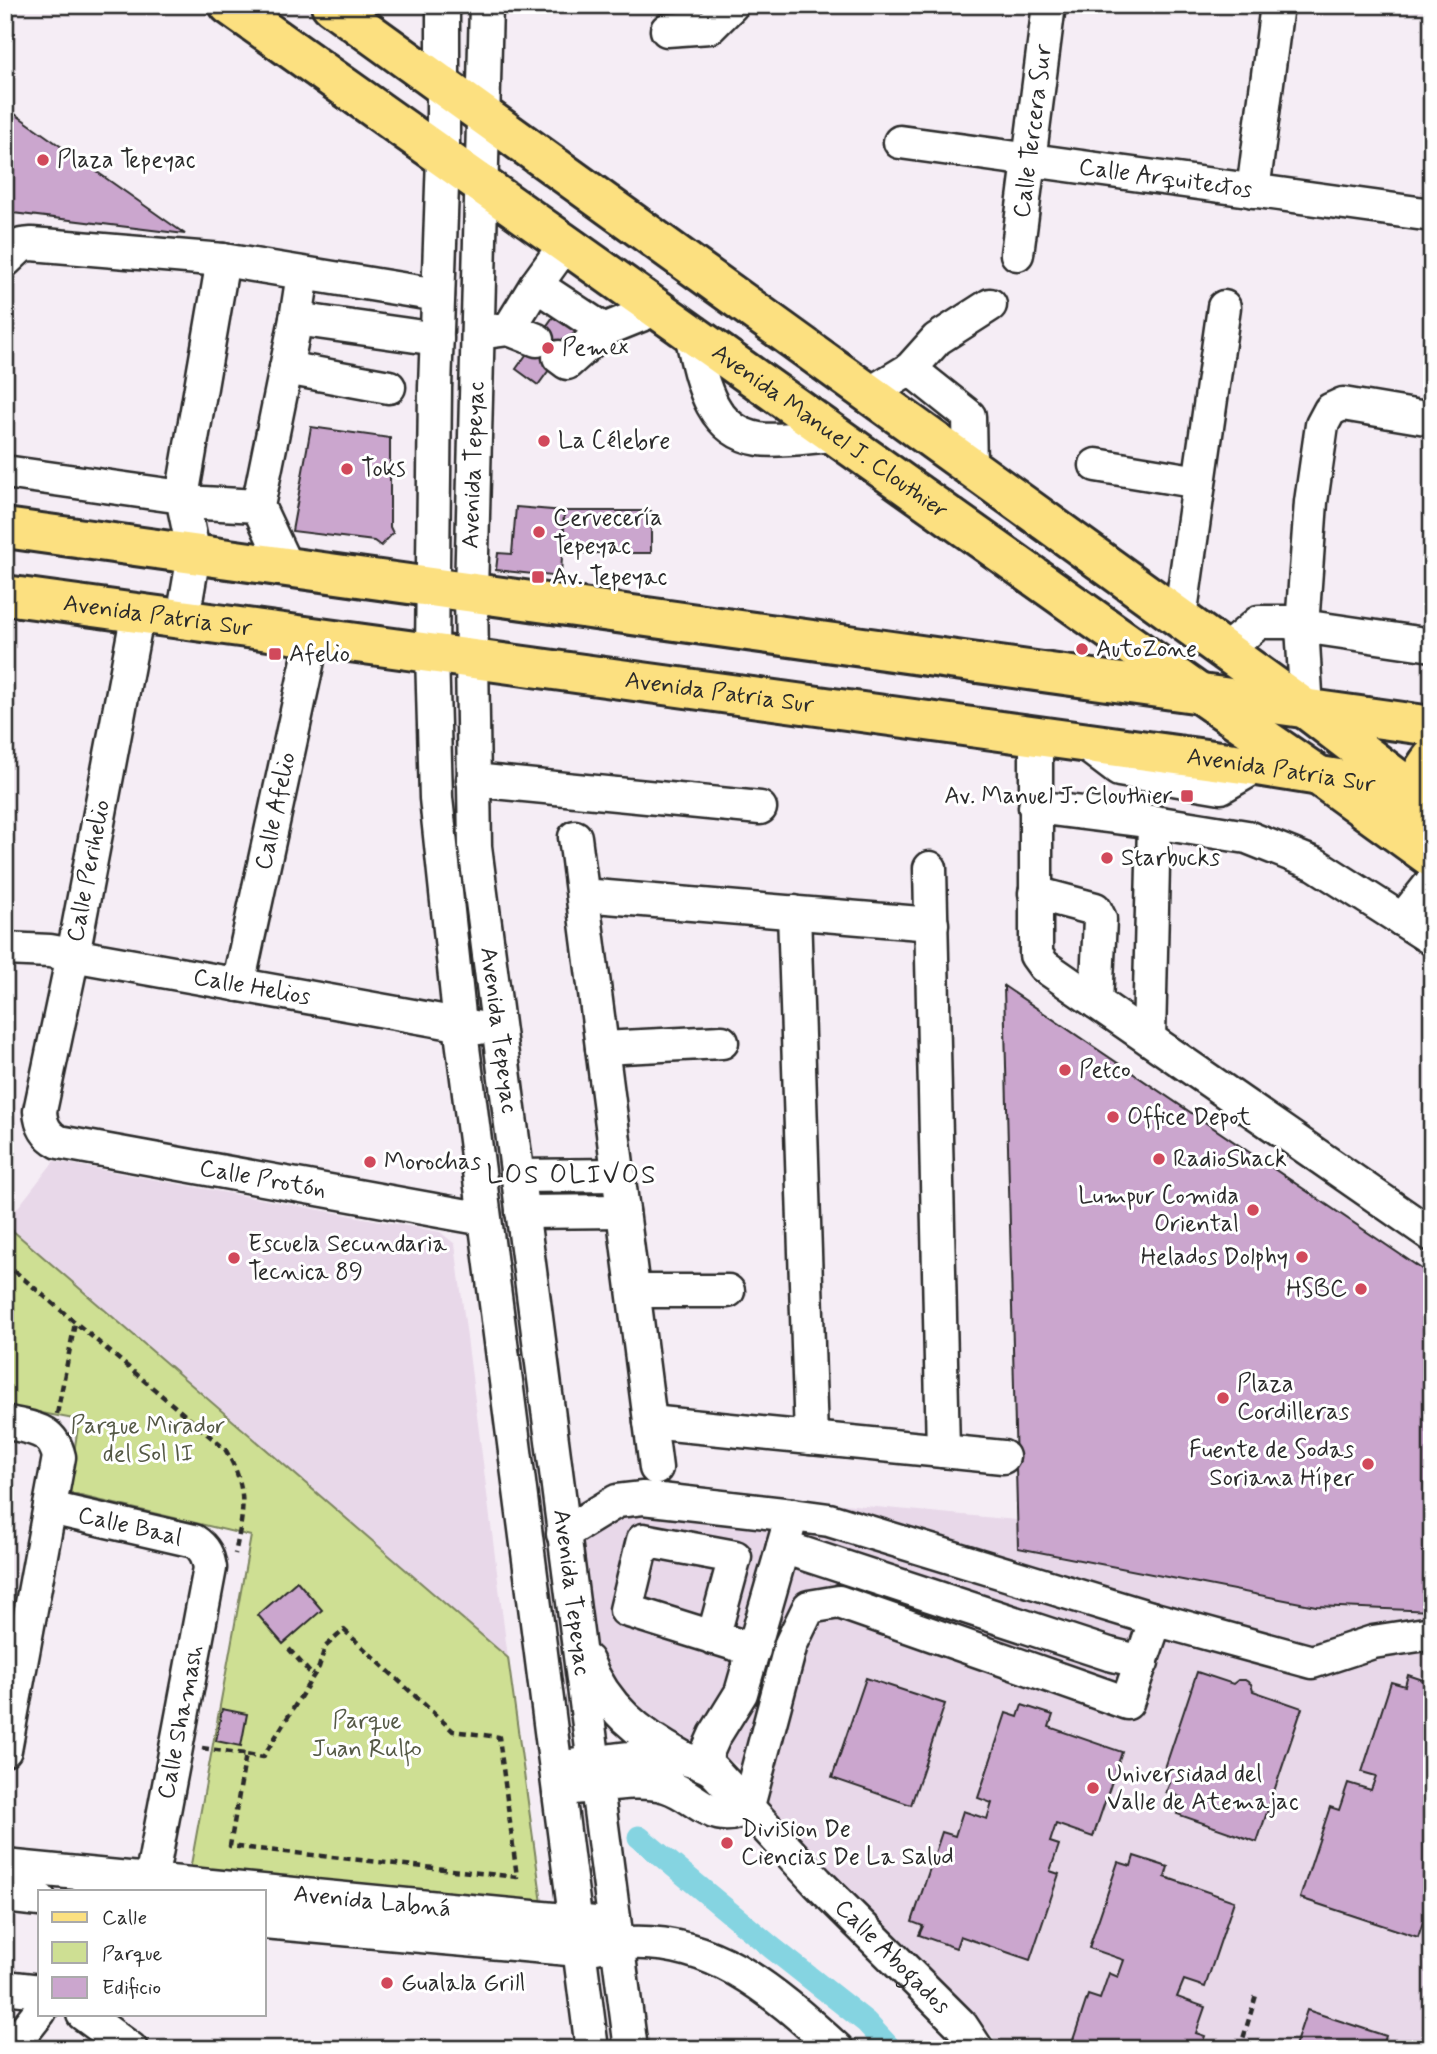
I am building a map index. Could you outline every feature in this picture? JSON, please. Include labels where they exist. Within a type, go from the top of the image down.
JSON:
[{"type":"main road","name":"Avenida Manuel J. Clouthier","points":[[229,5],[1424,852]]},
{"type":"main road","points":[[331,5],[1426,797]]},
{"type":"main road","points":[[5,528],[1432,726]]},
{"type":"main road","name":"Avenida Patria Sur","points":[[5,595],[1316,774],[1426,797]]},
{"type":"main road","points":[[1424,852],[1411,818],[1426,797],[1421,775],[1432,758]]},
{"type":"street","name":"Avenida Tepeyac","points":[[443,5],[443,157],[432,588],[436,798],[484,1219],[572,1888],[587,2044]]},
{"type":"street","name":"Avenida Tepeyac","points":[[486,5],[482,186],[521,339],[471,593],[475,847],[631,2049]]},
{"type":"street","points":[[667,30],[710,27],[732,5]]},
{"type":"street","name":"Calle Tercera Sur","points":[[1017,254],[1049,5]]},
{"type":"street","points":[[1253,191],[1277,5]]},
{"type":"street","name":"Calle Arquitectos","points":[[900,142],[1432,215]]},
{"type":"street","points":[[5,261],[22,245],[32,244],[223,260],[438,295]]},
{"type":"street","points":[[565,245],[536,285],[521,339],[567,363],[604,330],[656,309]]},
{"type":"street","points":[[183,618],[194,555],[183,500],[223,260]]},
{"type":"street","points":[[287,568],[258,506],[303,274]]},
{"type":"street","points":[[536,285],[604,330]]},
{"type":"street","points":[[869,394],[910,369],[937,339],[990,305]]},
{"type":"street","points":[[1180,618],[1224,307]]},
{"type":"street","points":[[296,319],[437,340]]},
{"type":"street","points":[[691,334],[703,386],[718,416],[735,431],[760,439],[835,435]]},
{"type":"street","points":[[286,368],[389,387]]},
{"type":"street","points":[[910,369],[969,416],[970,467]]},
{"type":"street","points":[[1307,710],[1302,626],[1311,502],[1322,425],[1330,410],[1343,404],[1432,419]]},
{"type":"street","points":[[1096,465],[1199,482]]},
{"type":"street","points":[[5,472],[183,500],[258,506]]},
{"type":"street","name":"Calle Perihelio","points":[[44,1130],[40,1111],[73,955],[138,612]]},
{"type":"street","points":[[1225,651],[1259,622],[1289,622],[1432,645]]},
{"type":"street","name":"Calle Afelio","points":[[238,985],[313,637]]},
{"type":"street","points":[[1036,735],[1036,954],[1044,965],[1432,1234]]},
{"type":"street","points":[[473,780],[760,808]]},
{"type":"street","points":[[1035,807],[1247,837],[1315,864],[1432,939]]},
{"type":"street","points":[[1149,1038],[1154,822]]},
{"type":"street","points":[[575,837],[656,1468]]},
{"type":"street","points":[[930,868],[943,1451]]},
{"type":"street","points":[[1402,920],[1432,882]]},
{"type":"street","points":[[1035,894],[1095,909],[1100,919],[1096,1002]]},
{"type":"street","points":[[583,895],[932,924]]},
{"type":"street","points":[[794,912],[811,1438]]},
{"type":"street","points":[[1100,919],[1152,918]]},
{"type":"street","name":"Calle Helios","points":[[5,949],[50,951],[499,1031]]},
{"type":"street","points":[[602,1048],[722,1042]]},
{"type":"street","name":"Calle Protón","points":[[44,1130],[59,1142],[484,1219]]},
{"type":"street","points":[[517,1177],[619,1175]]},
{"type":"street","points":[[522,1212],[623,1211]]},
{"type":"street","points":[[634,1291],[728,1290]]},
{"type":"street","points":[[5,1422],[38,1430],[52,1439],[59,1457],[5,1750]]},
{"type":"street","points":[[650,1422],[1003,1457]]},
{"type":"street","points":[[563,1534],[617,1501],[643,1498],[829,1520],[1151,1618],[1312,1662],[1373,1642],[1432,1633]]},
{"type":"street","name":"Calle Baal","points":[[50,1508],[194,1541],[206,1552]]},
{"type":"street","points":[[596,1786],[655,1757],[692,1760],[715,1735],[741,1693],[792,1515]]},
{"type":"street","points":[[822,1559],[820,1540],[829,1520]]},
{"type":"street","points":[[783,1547],[1109,1654],[1142,1662]]},
{"type":"street","name":"Calle Shamash","points":[[150,1885],[210,1568],[206,1552]]},
{"type":"street","points":[[559,1789],[646,1782],[679,1790],[723,1816],[741,1812],[748,1806],[791,1644],[809,1607],[839,1602],[1127,1703],[1151,1633],[1151,1618]]},
{"type":"street","name":"Calle Abogados","points":[[576,1635],[595,1682],[627,1721],[652,1741],[724,1779],[817,1882],[961,2025],[977,2049]]},
{"type":"street","points":[[713,1638],[754,1650]]},
{"type":"street","points":[[741,1693],[775,1704]]},
{"type":"street","name":"Avenida Labná","points":[[5,1866],[192,1890]]},
{"type":"street","points":[[5,1896],[38,1900]]},
{"type":"street","name":"Avenida Labná","points":[[266,1899],[577,1936]]},
{"type":"street","name":"Avenida Labná","points":[[266,1922],[577,1936]]},
{"type":"street","points":[[577,1936],[615,1934],[690,1950],[713,1958],[742,1972],[781,1998],[837,2049]]},
{"type":"street","points":[[5,1987],[38,1991]]},
{"type":"street","points":[[10,2049],[38,2014]]},
{"type":"street","points":[[86,2016],[131,2049]]},
{"type":"path","points":[[52,1439],[75,1322]]},
{"type":"path","points":[[177,1744],[246,1754],[263,1757],[320,1667],[324,1647],[344,1630],[453,1731],[499,1737],[517,1877],[230,1846],[246,1754]]},
{"type":"path","points":[[289,1649],[313,1676]]},
{"type":"path","points":[[1240,2049],[1257,1992]]},
{"type":"shaded area","points":[[54,1161],[440,1232],[455,1244],[508,1658],[5,1224]]},
{"type":"shaded area","name":"Universidad del Valle de Atemajac","points":[[659,1487],[1017,1520],[1018,1548],[1316,1606],[1432,1611],[1432,2049],[1003,2049],[965,2004],[844,1896],[772,1811],[738,1765],[648,1720],[618,1692],[598,1653],[575,1501]]},
{"type":"green space","name":"Parque Juan Rulfo","points":[[5,1224],[508,1658],[542,1903],[190,1870],[251,1536],[68,1493],[79,1420],[5,1406]]},
{"type":"building","name":"Plaza Tepeyac","points":[[5,107],[185,234],[5,212]]},
{"type":"building","name":"Pemex","points":[[558,310],[581,326],[538,385],[516,369]]},
{"type":"building","name":"Toks","points":[[311,427],[390,438],[390,527],[393,533],[381,546],[374,541],[292,531]]},
{"type":"building","name":"Cervecería Tepeyac","points":[[516,507],[564,511],[561,577],[496,570],[498,553],[512,554]]},
{"type":"building","points":[[564,511],[651,511],[651,553],[564,553]]},
{"type":"building","name":"Plaza Cordilleras","points":[[1004,986],[1432,1276],[1432,1611],[1316,1606],[1018,1548]]},
{"type":"building","points":[[297,1581],[322,1610],[283,1644],[258,1615]]},
{"type":"building","points":[[1197,1672],[1233,1684],[1238,1680],[1245,1680],[1251,1684],[1253,1691],[1302,1708],[1257,1842],[1177,1814],[1183,1798],[1166,1792],[1170,1783],[1161,1780]]},
{"type":"building","points":[[1408,1675],[1432,1683],[1432,1895],[1418,1937],[1300,1898],[1330,1807],[1339,1810],[1348,1783],[1371,1790],[1376,1776],[1362,1772],[1391,1682],[1405,1686]]},
{"type":"building","points":[[866,1678],[945,1704],[911,1805],[832,1778]]},
{"type":"building","points":[[1022,1705],[1053,1715],[1049,1727],[1122,1752],[1093,1837],[1056,1824],[1050,1842],[1059,1845],[1050,1871],[1059,1874],[1030,1960],[960,1936],[956,1948],[919,1935],[923,1926],[912,1922],[942,1832],[955,1836],[963,1811],[987,1819],[992,1803],[978,1798],[1006,1713],[1018,1717]]},
{"type":"building","points":[[222,1709],[247,1714],[241,1746],[216,1741]]},
{"type":"building","points":[[1134,1856],[1168,1867],[1165,1877],[1234,1901],[1205,1987],[1184,1980],[1177,1997],[1205,2007],[1196,2033],[1205,2036],[1200,2049],[1070,2049],[1088,1995],[1100,1999],[1109,1973],[1118,1977],[1124,1960],[1089,1948],[1118,1862],[1131,1866]]},
{"type":"building","points":[[1307,2010],[1386,2036],[1382,2049],[1294,2049]]},
{"type":"waterway","points":[[639,1837],[866,2022],[891,2049]]},
{"type":"place","name":"Plaza Tepeyac","points":[[43,160]]},
{"type":"place","name":"Pemex","points":[[548,348]]},
{"type":"place","name":"La Célebre","points":[[544,441]]},
{"type":"place","name":"Toks","points":[[347,469]]},
{"type":"place","name":"Cervecería Tepeyac","points":[[539,532]]},
{"type":"place","name":"Av. Tepeyac","points":[[538,577]]},
{"type":"place","name":"AutoZone","points":[[1082,649]]},
{"type":"place","name":"Afelio","points":[[275,654]]},
{"type":"place","name":"Av. Manuel J. Clouthier","points":[[1187,796]]},
{"type":"place","name":"Starbucks","points":[[1107,858]]},
{"type":"place","name":"Petco","points":[[1065,1070]]},
{"type":"place","name":"Office Depot","points":[[1113,1117]]},
{"type":"place","name":"RadioShack","points":[[1159,1159]]},
{"type":"place","name":"Morochas","points":[[370,1162]]},
{"type":"place","name":"Lumpur Comida Oriental","points":[[1253,1210]]},
{"type":"place","name":"Helados Dolphy","points":[[1302,1257]]},
{"type":"place","name":"Escuela Secundaria Tecnica 89","points":[[234,1258]]},
{"type":"place","name":"HSBC","points":[[1361,1289]]},
{"type":"place","name":"Plaza Cordilleras","points":[[1223,1398]]},
{"type":"place","name":"Fuente de Sodas Soriana Híper","points":[[1368,1464]]},
{"type":"place","name":"Universidad del Valle de Atemajac","points":[[1093,1788]]},
{"type":"place","name":"Division De Ciencias De La Salud","points":[[727,1843]]},
{"type":"place","name":"Gualala Grill","points":[[387,1983]]},
{"type":"district","name":"LOS OLIVOS","points":[[572,1176]]},
{"type":"park label","name":"Parque Mirador del Sol II","points":[[148,1440]]}]
